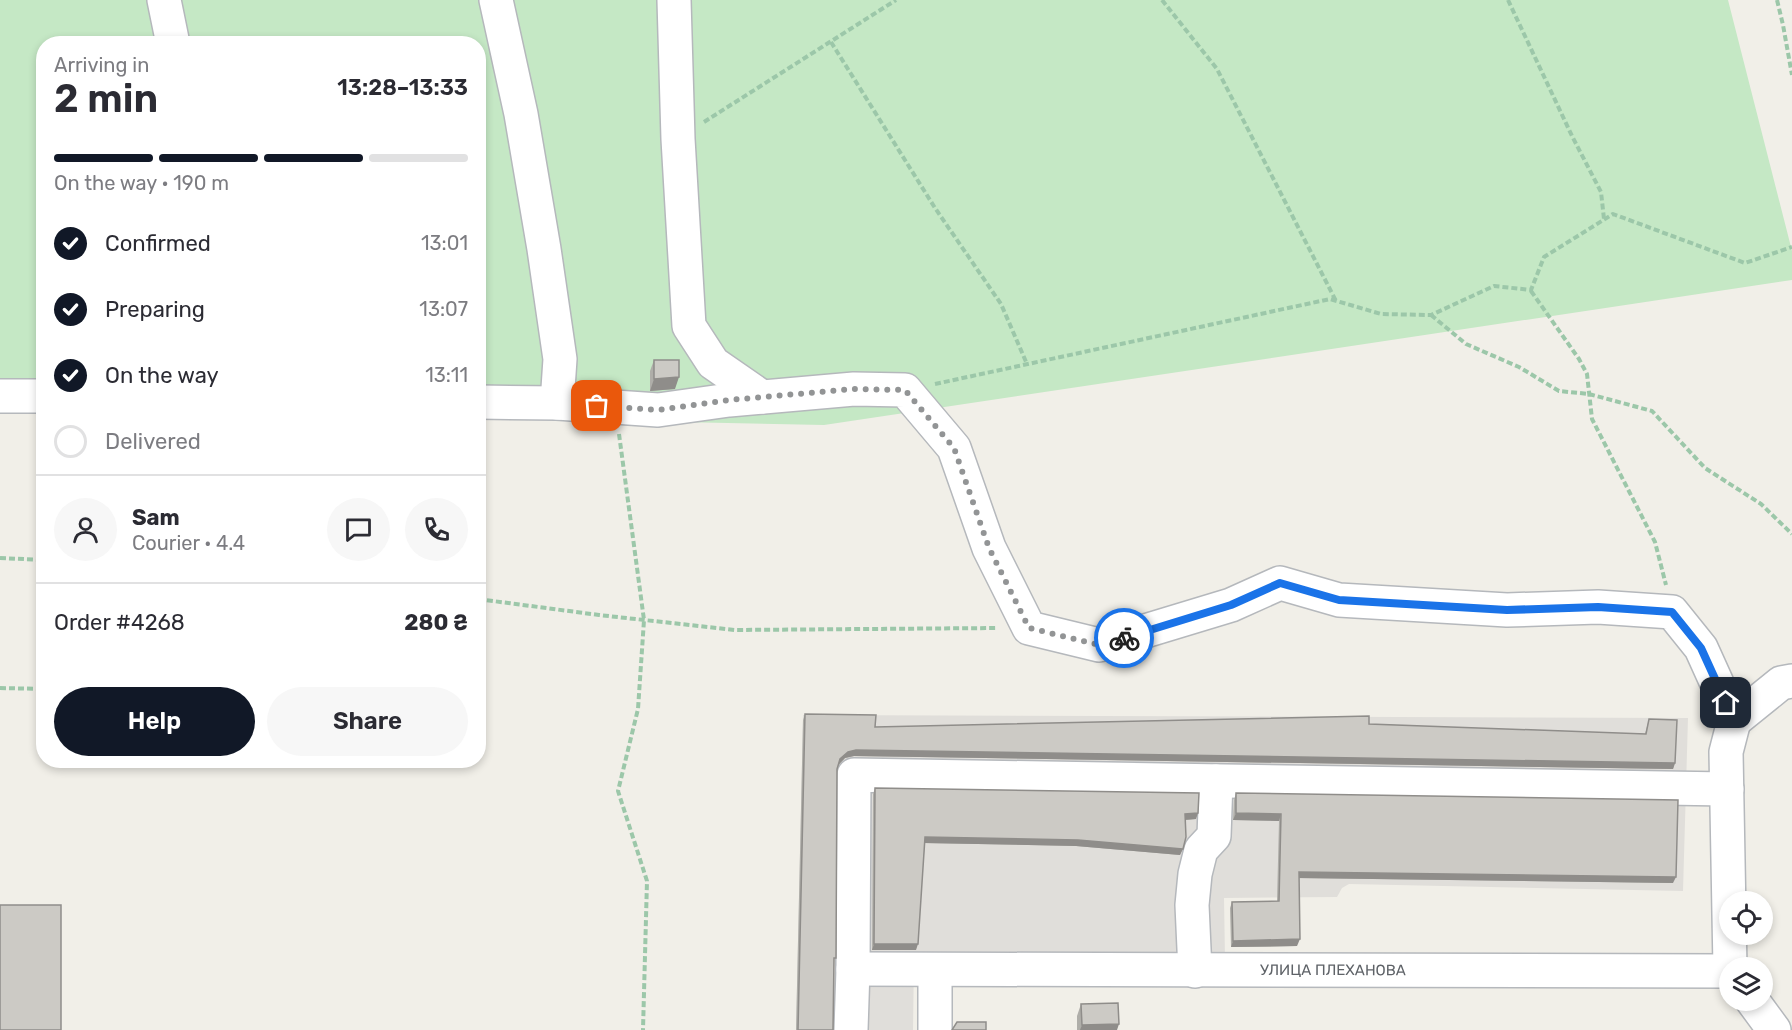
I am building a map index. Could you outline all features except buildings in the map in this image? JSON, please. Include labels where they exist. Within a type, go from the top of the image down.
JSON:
[{"type":"street","points":[[164,0],[172,36]]},
{"type":"street","points":[[496,0],[521,114],[544,249],[560,359],[557,404]]},
{"type":"street","points":[[674,0],[678,139],[689,326],[713,363],[762,397]]},
{"type":"street","points":[[486,402],[658,410],[762,397],[854,389],[905,390],[954,448],[989,548],[1029,628],[1100,645],[1231,605],[1280,583],[1339,600],[1507,610],[1598,607],[1672,612],[1701,648],[1734,721]]},
{"type":"street","points":[[0,396],[36,396]]},
{"type":"street","points":[[1730,957],[1726,752],[1734,721],[1781,683],[1792,681]]},
{"type":"street","points":[[851,1030],[854,775],[1727,789]]},
{"type":"street","points":[[1196,970],[1192,905],[1200,850],[1214,836],[1216,781]]},
{"type":"street","name":"УЛИЦА ПЛЕХАНОВА","points":[[853,969],[1719,969]]},
{"type":"street","points":[[935,970],[935,1030]]},
{"type":"street","points":[[1760,1011],[1774,1030]]},
{"type":"path","points":[[678,139],[896,0]]},
{"type":"path","points":[[1162,0],[1216,69],[1336,301]]},
{"type":"path","points":[[1508,0],[1601,192],[1604,219]]},
{"type":"path","points":[[1777,0],[1792,75]]},
{"type":"path","points":[[831,42],[935,208],[1001,304],[1027,364]]},
{"type":"path","points":[[1531,290],[1544,257],[1613,214],[1745,263],[1792,247]]},
{"type":"path","points":[[905,390],[1330,299],[1381,314],[1431,315],[1494,286],[1531,290],[1587,374],[1592,419],[1655,542],[1672,612]]},
{"type":"path","points":[[1431,315],[1466,344],[1519,367],[1559,391],[1589,394],[1652,411],[1705,468],[1761,504],[1792,534]]},
{"type":"path","points":[[618,427],[644,620],[638,709],[618,791],[647,881],[644,1030]]},
{"type":"path","points":[[0,558],[36,560]]},
{"type":"path","points":[[486,599],[735,630],[1029,628]]},
{"type":"path","points":[[0,688],[36,689]]},
{"type":"shaded area","points":[[803,715],[1688,718],[1683,891],[1349,884],[1342,888],[1337,897],[1224,898],[1225,959],[914,959],[913,1030],[796,1030]]},
{"type":"green space","points":[[0,0],[1728,0],[1792,251],[1792,280],[824,425],[486,418],[486,36],[36,36],[36,410],[0,409]]},
{"type":"way so far","points":[[597,406],[658,410],[729,400],[854,389],[905,390],[954,448],[989,548],[1029,628],[1100,645],[1124,638]]},
{"type":"route","points":[[1124,638],[1231,605],[1280,583],[1339,600],[1507,610],[1598,607],[1672,612],[1701,648],[1726,703]]}]
